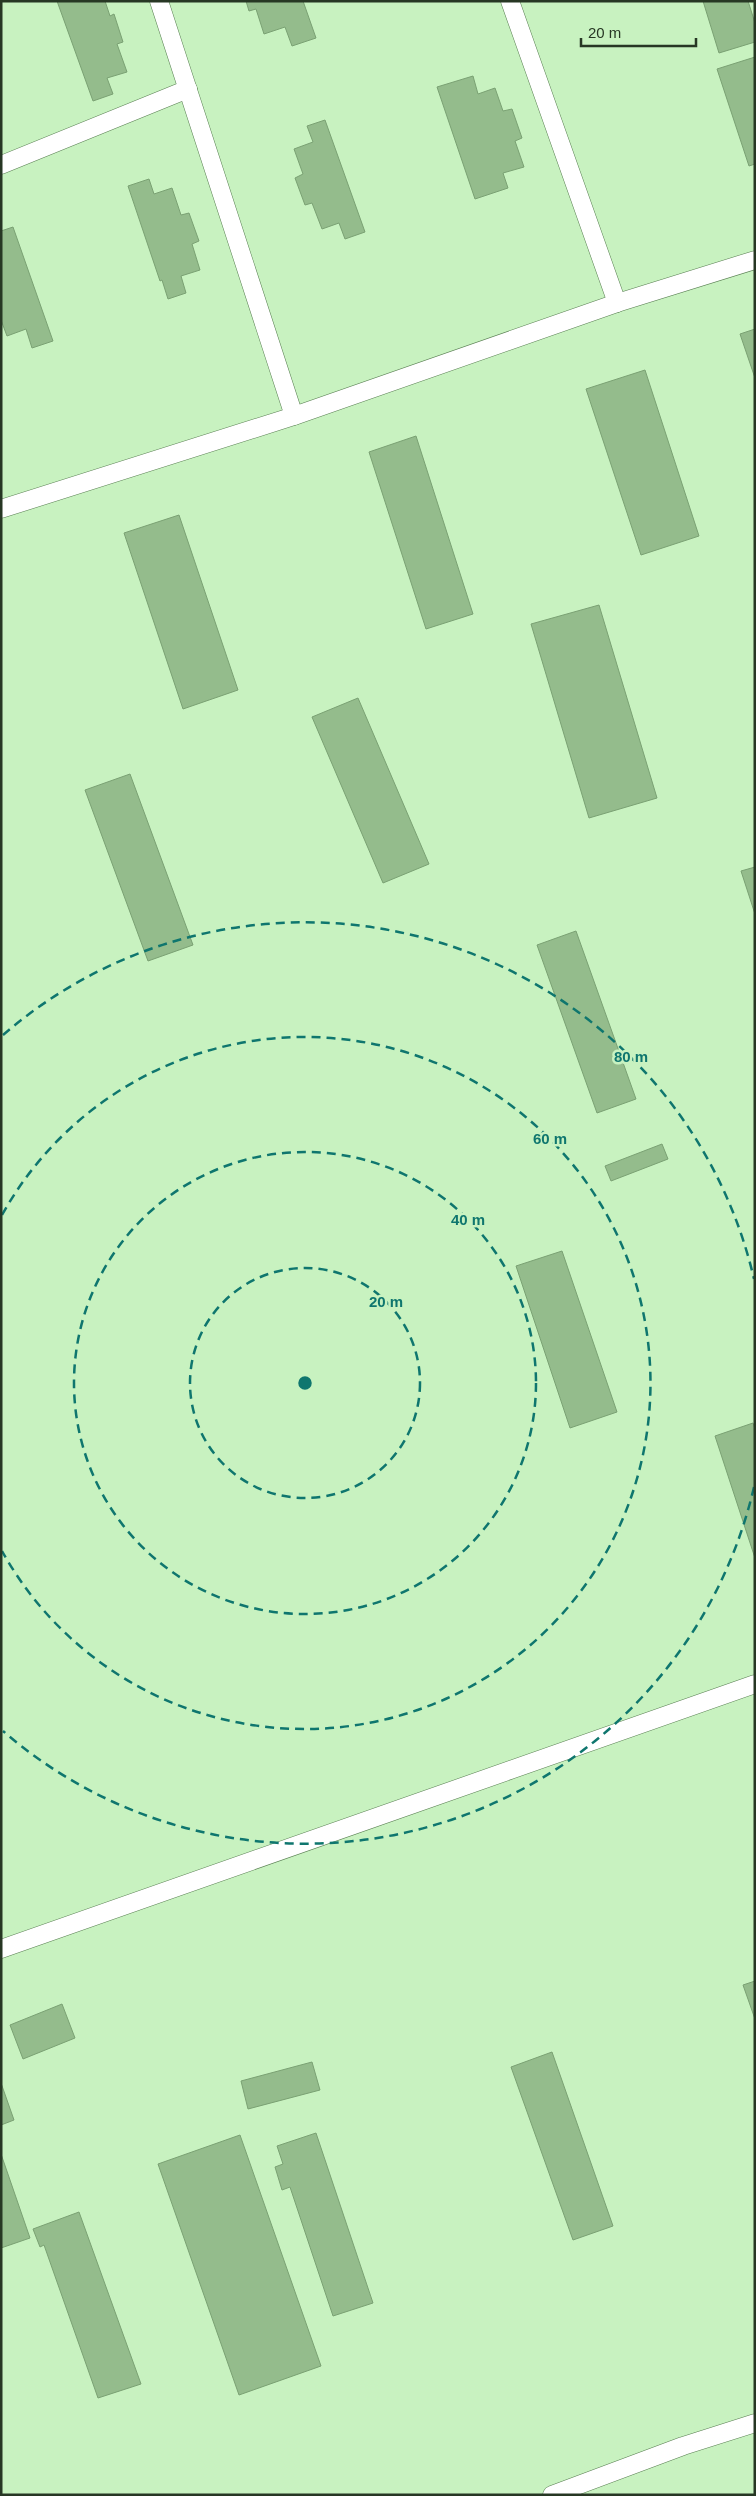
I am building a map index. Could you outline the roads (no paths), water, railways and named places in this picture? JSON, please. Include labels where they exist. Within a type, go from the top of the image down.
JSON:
[{"type":"lane","points":[[159,1],[294,416]]},
{"type":"lane","points":[[510,1],[617,303]]},
{"type":"lane","points":[[1,165],[188,89]]},
{"type":"lane","points":[[1,509],[294,416],[617,303],[755,260]]},
{"type":"lane","points":[[1,1949],[755,1684]]},
{"type":"lane","points":[[552,2495],[684,2446],[755,2423]]}]
